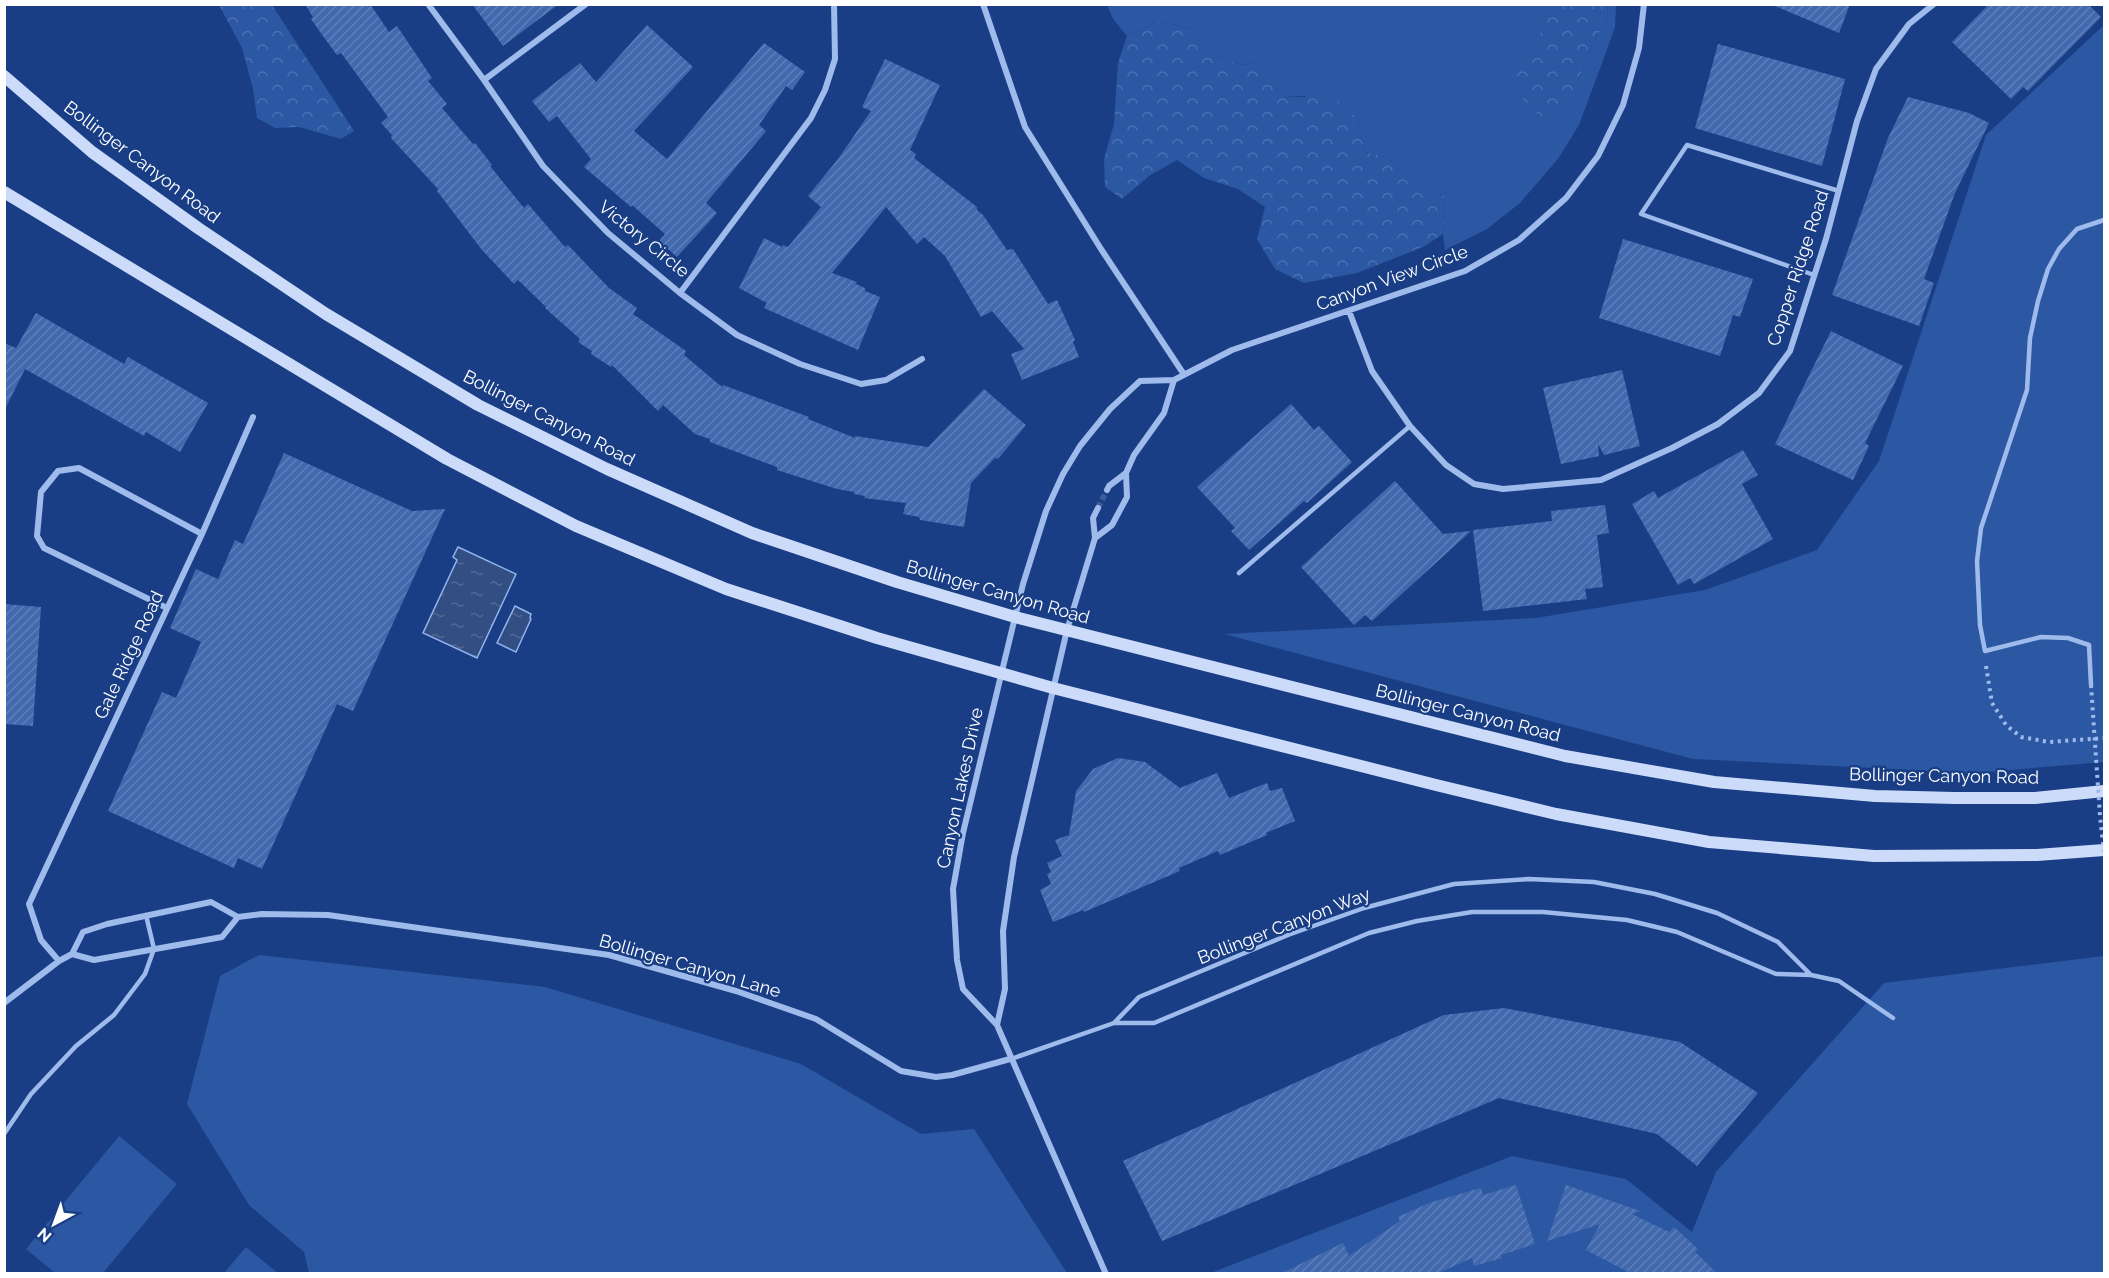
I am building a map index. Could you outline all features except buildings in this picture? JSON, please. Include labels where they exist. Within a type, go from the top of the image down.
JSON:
[{"type":"main road","name":"Bollinger Canyon Road","points":[[4,76],[92,152],[198,228],[326,314],[478,405],[607,469],[752,532],[897,582],[1015,617],[1564,756],[1714,782],[1875,796],[1955,798],[2035,798],[2104,791]]},
{"type":"main road","points":[[4,192],[436,453],[576,526],[726,589],[877,638],[1053,688],[1534,808],[1709,842],[1874,856],[2037,855],[2104,851]]},
{"type":"street","name":"Victory Circle","points":[[428,4],[543,166],[608,233],[680,293],[811,118],[825,90],[835,59],[834,4]]},
{"type":"street","points":[[484,80],[586,4]]},
{"type":"street","points":[[983,4],[1025,127],[1183,374]]},
{"type":"street","name":"Canyon View Circle","points":[[1174,380],[1232,350],[1465,271],[1519,240],[1566,198],[1598,156],[1623,105],[1639,48],[1644,4]]},
{"type":"street","name":"Copper Ridge Road","points":[[1349,311],[1372,371],[1410,426],[1446,465],[1474,484],[1503,489],[1601,480],[1718,424],[1759,393],[1790,351],[1826,239],[1857,121],[1876,69],[1909,24],[1934,4]]},
{"type":"street","points":[[680,293],[737,334],[800,364],[861,384],[886,380],[922,358]]},
{"type":"street","points":[[1015,617],[1046,511],[1063,474],[1080,446],[1110,409],[1140,381],[1174,380],[1164,413],[1134,455],[1125,473],[1107,490]]},
{"type":"street","name":"Gale Ridge Road","points":[[59,961],[41,940],[30,904],[202,534],[253,417]]},
{"type":"street","points":[[167,608],[44,548],[37,536],[41,492],[58,471],[79,468],[202,534]]},
{"type":"street","points":[[1095,538],[1112,525],[1127,497],[1125,473]]},
{"type":"street","points":[[997,1025],[1005,989],[1003,931],[1014,857],[1067,630],[1095,538],[1093,518],[1098,508]]},
{"type":"street","name":"Canyon Lakes Drive","points":[[1015,617],[963,833],[953,889],[957,960],[963,989],[997,1025],[1106,1274]]},
{"type":"street","points":[[4,1002],[72,954],[83,932],[107,924],[211,902],[238,917],[222,938],[94,960],[72,954]]},
{"type":"street","name":"Bollinger Canyon Lane","points":[[238,917],[262,914],[328,915],[609,955],[736,991],[816,1019],[902,1071],[936,1077],[952,1075],[1010,1059]]},
{"type":"lane","points":[[1814,275],[1641,214],[1688,145],[1839,191]]},
{"type":"lane","points":[[2091,685],[2089,645],[2068,638],[2041,637],[1985,651],[1982,640],[1977,561],[1981,528],[2027,390],[2030,339],[2048,269],[2059,249],[2077,229],[2104,220]]},
{"type":"lane","points":[[1239,573],[1410,426]]},
{"type":"lane","name":"Bollinger Canyon Way","points":[[1114,1023],[1139,997],[1288,935],[1364,908],[1454,884],[1529,879],[1594,882],[1655,894],[1717,913],[1778,942],[1811,975]]},
{"type":"lane","name":"Bollinger Canyon Way","points":[[1010,1059],[1114,1023],[1154,1023],[1370,933],[1416,921],[1472,912],[1543,912],[1627,920],[1677,932],[1776,974],[1811,975],[1839,981],[1893,1018]]},
{"type":"lane","points":[[4,1134],[31,1094],[76,1046],[114,1015],[145,974],[154,949],[146,915]]},
{"type":"path","points":[[1985,651],[1992,704],[2006,725],[2021,737],[2049,742],[2104,738]]},
{"type":"path","points":[[2091,685],[2104,851]]},
{"type":"green space","points":[[219,5],[272,5],[354,131],[341,139],[299,127],[275,128],[257,118],[253,89],[242,48]]},
{"type":"green space","points":[[1107,5],[1546,5],[1540,42],[1515,69],[1577,84],[1592,45],[1608,18],[1607,5],[1616,5],[1615,27],[1579,125],[1558,159],[1520,203],[1487,229],[1445,250],[1443,234],[1445,197],[1385,157],[1365,152],[1357,118],[1304,96],[1284,97],[1262,62],[1242,65],[1217,56],[1193,29],[1159,21],[1127,36],[1113,19]]},
{"type":"green space","points":[[1546,5],[1607,5],[1608,18],[1592,45],[1577,84],[1559,116],[1540,116],[1517,93],[1515,69],[1539,42]]},
{"type":"green space","points":[[1159,21],[1193,29],[1217,56],[1242,65],[1262,62],[1277,72],[1284,97],[1333,97],[1357,118],[1365,152],[1385,157],[1445,197],[1443,234],[1423,247],[1357,273],[1304,283],[1275,269],[1257,239],[1265,207],[1238,189],[1204,178],[1177,160],[1149,176],[1122,199],[1105,187],[1104,159],[1114,124],[1118,63],[1127,36]]},
{"type":"green space","points":[[2104,25],[2104,762],[1974,773],[1693,759],[1224,634],[1536,618],[1705,590],[1817,550],[1879,461],[1986,135]]},
{"type":"green space","points":[[259,955],[545,987],[801,1064],[921,1134],[974,1129],[1067,1273],[309,1273],[304,1252],[249,1205],[187,1104],[220,976]]},
{"type":"green space","points":[[2104,956],[2104,1273],[1208,1274],[1512,1156],[1626,1179],[1692,1232],[1716,1172],[1884,983]]},
{"type":"green space","points":[[119,1136],[177,1184],[103,1273],[55,1273],[26,1249]]},
{"type":"green space","points":[[246,1247],[278,1273],[224,1273]]},
{"type":"water","points":[[458,547],[516,574],[477,658],[423,633],[457,560],[453,557]]},
{"type":"water","points":[[515,606],[531,614],[531,619],[516,652],[497,643]]},
{"type":"tunnel","points":[[1098,508],[1107,490]]}]
